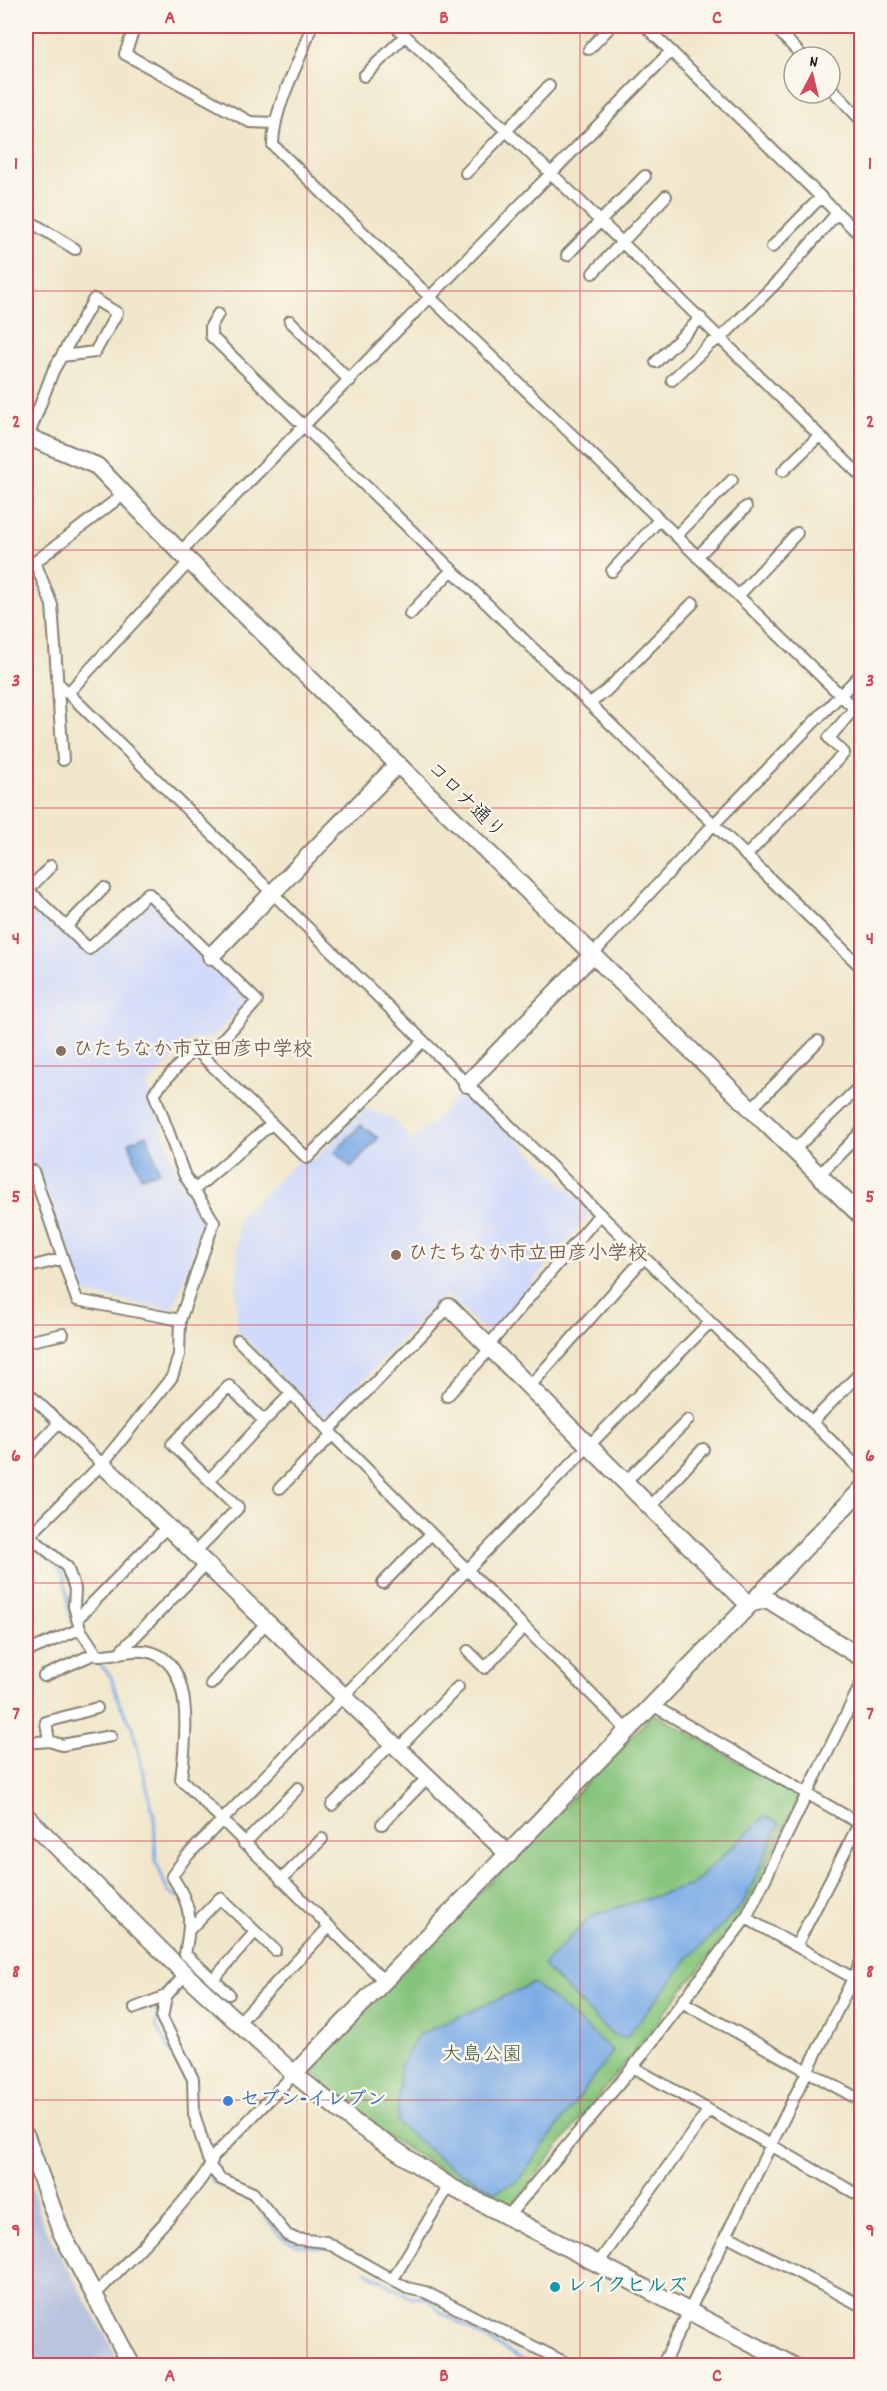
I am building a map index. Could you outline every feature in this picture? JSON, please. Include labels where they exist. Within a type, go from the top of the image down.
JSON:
[{"type":"street","points":[[135,26],[125,54],[250,122],[274,123]]},
{"type":"street","points":[[311,26],[305,49],[274,123],[273,145],[858,713],[829,738],[844,753],[746,856]]},
{"type":"street","points":[[395,26],[622,241],[861,477]]},
{"type":"street","points":[[589,49],[611,26]]},
{"type":"street","points":[[645,26],[861,237]]},
{"type":"street","points":[[774,26],[791,45]]},
{"type":"street","points":[[364,76],[405,36]]},
{"type":"street","points":[[68,693],[185,556],[305,427],[671,51]]},
{"type":"street","points":[[466,173],[549,86]]},
{"type":"street","points":[[842,100],[861,121]]},
{"type":"street","points":[[567,255],[645,176]]},
{"type":"street","points":[[593,273],[666,196]]},
{"type":"street","points":[[772,247],[820,197]]},
{"type":"street","points":[[672,380],[710,344],[721,338],[780,279],[837,213]]},
{"type":"street","points":[[26,219],[75,249]]},
{"type":"street","points":[[27,437],[53,371],[94,299],[117,313],[95,352],[62,356]]},
{"type":"street","points":[[218,314],[211,326],[212,336],[861,968]]},
{"type":"street","points":[[656,362],[701,318]]},
{"type":"street","points":[[290,321],[350,381]]},
{"type":"street","points":[[783,471],[819,436]]},
{"type":"street","name":"コロナ通り","points":[[27,437],[98,466],[185,556],[861,1217]]},
{"type":"street","points":[[676,536],[732,480]]},
{"type":"street","points":[[63,760],[52,605],[30,563],[124,494]]},
{"type":"street","points":[[697,557],[746,507]]},
{"type":"street","points":[[612,571],[659,520]]},
{"type":"street","points":[[738,596],[797,533]]},
{"type":"street","points":[[410,614],[452,570]]},
{"type":"street","points":[[590,703],[606,691],[693,603]]},
{"type":"street","points":[[467,1084],[861,672]]},
{"type":"street","points":[[58,683],[861,1471]]},
{"type":"street","points":[[211,956],[398,764]]},
{"type":"street","points":[[51,866],[28,890],[89,949],[148,893],[257,1001],[215,1047],[194,1048],[154,1093],[184,1174],[214,1222],[180,1320],[179,1355],[172,1377],[102,1464],[28,1534],[67,1567],[75,1589],[74,1606],[79,1624],[98,1655],[144,1651],[167,1660],[177,1671],[187,1731],[181,1779],[383,1980]]},
{"type":"street","points":[[66,927],[104,888]]},
{"type":"street","points":[[26,909],[36,897]]},
{"type":"street","points":[[194,1048],[307,1158],[423,1041]]},
{"type":"street","points":[[751,1109],[818,1041]]},
{"type":"street","points":[[793,1150],[861,1084]]},
{"type":"street","points":[[194,1191],[271,1124]]},
{"type":"street","points":[[819,1175],[861,1131]]},
{"type":"street","points":[[26,1172],[33,1171],[61,1259],[77,1300],[180,1320]]},
{"type":"street","points":[[447,1396],[600,1214]]},
{"type":"street","points":[[529,1387],[644,1258]]},
{"type":"street","points":[[26,1269],[61,1259]]},
{"type":"street","points":[[280,1488],[448,1307],[745,1600],[753,1603],[767,1599],[861,1658]]},
{"type":"street","points":[[229,1994],[185,1954],[190,1929],[188,1903],[172,1876],[184,1858],[710,1322]]},
{"type":"street","points":[[26,1342],[63,1334]]},
{"type":"street","points":[[238,1340],[627,1730]]},
{"type":"street","points":[[812,1422],[859,1378]]},
{"type":"street","points":[[118,1654],[200,1558],[238,1508],[172,1444],[229,1386],[264,1421]]},
{"type":"street","points":[[26,1391],[509,1855]]},
{"type":"street","points":[[209,1480],[291,1394]]},
{"type":"street","points":[[625,1482],[688,1420]]},
{"type":"street","points":[[26,1458],[59,1423]]},
{"type":"street","points":[[650,1507],[703,1449]]},
{"type":"street","points":[[93,2297],[294,2074],[383,1980],[509,1855],[627,1730],[861,1490]]},
{"type":"street","points":[[26,1652],[79,1624],[167,1527]]},
{"type":"street","points":[[383,1583],[431,1534]]},
{"type":"street","points":[[211,1684],[267,1622]]},
{"type":"street","points":[[468,1651],[485,1668],[524,1627]]},
{"type":"street","points":[[44,1676],[96,1653]]},
{"type":"street","points":[[508,2216],[633,2067],[746,1918],[861,1682]]},
{"type":"street","points":[[332,1806],[458,1687]]},
{"type":"street","points":[[652,1705],[860,1824],[796,1946]]},
{"type":"street","points":[[49,1741],[46,1722],[97,1708]]},
{"type":"street","points":[[26,1743],[49,1741],[62,1745],[111,1736]]},
{"type":"street","points":[[382,1824],[428,1777]]},
{"type":"street","points":[[244,1844],[298,1788]]},
{"type":"street","points":[[26,1816],[185,1975],[294,2074],[358,2125],[448,2186],[599,2262],[794,2366]]},
{"type":"street","points":[[281,1880],[322,1839]]},
{"type":"street","points":[[190,1929],[220,1899],[275,1950]]},
{"type":"street","points":[[746,1918],[857,1980]]},
{"type":"street","points":[[238,2023],[329,1927]]},
{"type":"street","points":[[213,1980],[255,1932]]},
{"type":"street","points":[[662,2366],[807,2072],[857,1980],[861,1960]]},
{"type":"street","points":[[135,2008],[166,1996],[185,1975]]},
{"type":"street","points":[[166,1996],[162,2018],[193,2079],[194,2114],[202,2147],[208,2159],[209,2168],[221,2179],[253,2193],[287,2235],[296,2239],[326,2242],[407,2288],[425,2292],[572,2366]]},
{"type":"street","points":[[682,2002],[861,2101]]},
{"type":"street","points":[[633,2067],[770,2146],[860,2192]]},
{"type":"street","points":[[599,2262],[708,2111]]},
{"type":"street","points":[[26,2136],[61,2232],[93,2297],[132,2366]]},
{"type":"street","points":[[393,2279],[448,2186]]},
{"type":"street","points":[[726,2235],[861,2306]]},
{"type":"shaded area","name":"ひたちなか市立田彦中学校","points":[[147,897],[249,999],[212,1038],[191,1040],[147,1085],[179,1175],[205,1217],[173,1310],[79,1292],[38,1176],[33,1165],[26,1166],[26,911],[33,905],[40,904],[89,954]]},
{"type":"shaded area","name":"ひたちなか市立田彦小学校","points":[[466,1089],[592,1212],[489,1334],[445,1294],[323,1422],[236,1328],[238,1217],[299,1161],[315,1159],[366,1108],[395,1120],[412,1141]]},
{"type":"shaded area","points":[[26,2166],[42,2222],[122,2365],[26,2365]]},
{"type":"green space","name":"大島公園","points":[[654,1713],[799,1797],[744,1912],[512,2206],[443,2171],[361,2120],[309,2068]]},
{"type":"water","points":[[361,1125],[378,1138],[351,1168],[335,1152]]},
{"type":"water","points":[[147,1135],[159,1171],[141,1177],[129,1142]]},
{"type":"water","points":[[765,1816],[780,1823],[743,1904],[689,1958],[626,2038],[613,2036],[543,1965],[593,1915],[692,1885]]},
{"type":"water","points":[[534,1983],[613,2051],[517,2182],[495,2192],[446,2164],[397,2123],[400,2066],[418,2035]]},
{"type":"waterway","points":[[26,1540],[57,1566],[64,1577],[72,1623]]},
{"type":"waterway","points":[[76,1639],[89,1652]]},
{"type":"waterway","points":[[96,1659],[111,1677],[119,1703],[132,1726],[154,1816],[156,1861],[168,1892],[179,1897]]},
{"type":"waterway","points":[[161,1994],[178,1974]]},
{"type":"waterway","points":[[158,2003],[156,2026],[190,2086]]},
{"type":"waterway","points":[[189,2099],[188,2116],[206,2167]]},
{"type":"waterway","points":[[209,2173],[213,2182],[254,2202]]},
{"type":"waterway","points":[[260,2210],[275,2230],[287,2240],[302,2245],[327,2248]]},
{"type":"waterway","points":[[366,2271],[408,2296],[428,2299],[441,2312],[533,2366]]},
{"type":"place","name":"ひたちなか市立田彦中学校","points":[[61,1051]]},
{"type":"place","name":"ひたちなか市立田彦小学校","points":[[396,1255]]},
{"type":"place","name":"セブン-イレブン","points":[[228,2101]]},
{"type":"place","name":"レイクヒルズ","points":[[555,2287]]}]
